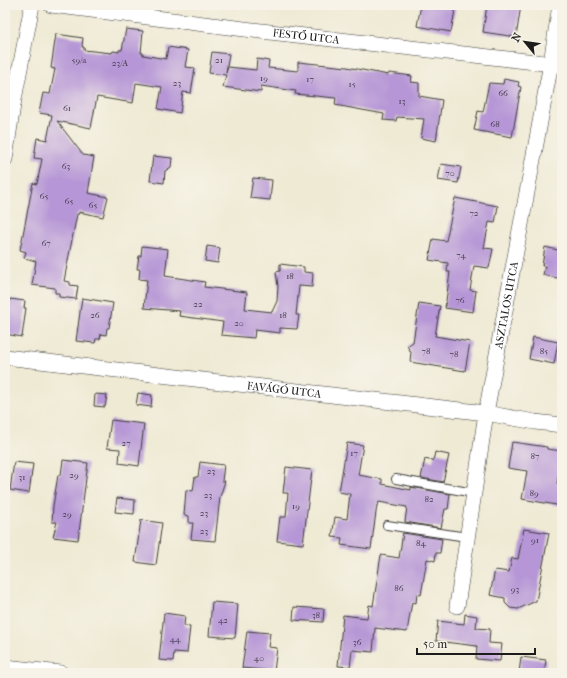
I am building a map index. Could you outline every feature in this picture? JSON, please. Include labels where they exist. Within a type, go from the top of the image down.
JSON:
[{"type":"street","points":[[5,159],[13,106],[32,5]]},
{"type":"street","name":"FESTŐ UTCA","points":[[51,5],[253,30],[556,64]]},
{"type":"street","name":"ASZTALOS UTCA","points":[[457,606],[486,413],[556,64],[560,5]]},
{"type":"street","name":"FAVÁGÓ UTCA","points":[[5,357],[486,413],[535,422],[562,425]]},
{"type":"street","points":[[5,667],[61,673]]},
{"type":"lane","points":[[396,479],[474,493]]},
{"type":"lane","points":[[387,525],[467,537]]},
{"type":"building","points":[[421,5],[456,5],[451,32],[417,26]]},
{"type":"building","points":[[487,5],[521,5],[516,37],[483,32]]},
{"type":"building","points":[[126,29],[143,31],[141,53],[143,53],[143,55],[166,59],[168,47],[188,50],[185,67],[195,68],[191,93],[183,92],[180,113],[158,109],[162,87],[136,83],[133,103],[97,97],[91,128],[57,121],[83,155],[94,157],[88,193],[108,197],[103,217],[79,212],[79,214],[77,214],[64,281],[70,282],[70,285],[78,286],[76,299],[59,297],[59,293],[55,293],[55,288],[32,285],[36,261],[24,258],[26,252],[20,250],[33,183],[37,184],[42,159],[34,158],[37,138],[47,140],[52,115],[39,113],[43,93],[50,94],[55,69],[51,68],[56,34],[83,38],[82,47],[84,47],[84,50],[112,53],[113,51],[119,52],[119,50],[122,50]]},
{"type":"building","points":[[212,52],[229,54],[226,73],[228,67],[256,70],[257,59],[269,61],[268,68],[298,71],[298,62],[347,67],[388,75],[389,73],[412,76],[411,82],[419,83],[419,96],[442,100],[436,141],[421,138],[424,119],[397,117],[396,121],[383,120],[384,114],[335,105],[336,98],[295,94],[296,91],[261,86],[261,92],[223,87],[226,75],[209,73]]},
{"type":"building","points":[[504,79],[519,82],[518,86],[521,87],[512,137],[474,130],[478,111],[483,112],[489,83],[503,84]]},
{"type":"building","points":[[153,156],[172,158],[171,167],[165,171],[164,183],[150,181]]},
{"type":"building","points":[[441,164],[461,167],[458,183],[438,180]]},
{"type":"building","points":[[253,178],[272,180],[270,200],[250,198]]},
{"type":"building","points":[[455,198],[498,206],[495,223],[489,222],[484,248],[493,249],[489,268],[474,266],[470,290],[476,291],[473,312],[445,308],[450,272],[447,272],[448,263],[429,260],[433,239],[446,241]]},
{"type":"building","points":[[142,246],[168,249],[165,276],[205,282],[204,287],[247,292],[245,309],[272,312],[277,301],[278,286],[276,272],[280,271],[280,264],[304,267],[304,272],[313,273],[312,287],[299,286],[296,315],[299,315],[297,329],[280,328],[280,333],[255,330],[254,338],[221,335],[223,322],[179,316],[180,311],[144,308],[147,280],[139,279],[140,269],[137,269]]},
{"type":"building","points":[[207,246],[220,248],[218,263],[205,261]]},
{"type":"building","points":[[545,247],[562,251],[562,279],[543,275],[545,266],[542,266]]},
{"type":"building","points":[[82,298],[113,303],[109,328],[107,328],[106,335],[101,334],[100,339],[96,339],[95,343],[76,341]]},
{"type":"building","points":[[10,299],[25,301],[24,308],[26,308],[22,337],[5,334]]},
{"type":"building","points":[[419,303],[440,306],[435,336],[470,342],[465,371],[410,362],[411,352],[407,346],[413,342]]},
{"type":"building","points":[[533,337],[558,342],[554,364],[529,359]]},
{"type":"building","points":[[138,393],[152,395],[151,407],[136,405]]},
{"type":"building","points":[[95,394],[107,395],[105,407],[94,406]]},
{"type":"building","points":[[111,420],[144,424],[139,466],[119,463],[120,449],[107,448]]},
{"type":"building","points":[[512,442],[547,447],[547,449],[562,451],[557,484],[562,484],[562,506],[522,499],[527,471],[508,468]]},
{"type":"building","points":[[347,443],[363,445],[358,475],[382,479],[382,484],[411,490],[411,487],[450,494],[448,509],[445,509],[441,528],[405,522],[407,507],[379,502],[377,505],[371,549],[341,545],[342,538],[332,537],[335,517],[347,519],[350,494],[339,492]]},
{"type":"building","points":[[435,452],[449,455],[443,482],[421,478],[425,459],[433,461]]},
{"type":"building","points":[[63,460],[88,463],[78,540],[53,537],[57,522],[52,522],[53,506],[58,475],[61,475]]},
{"type":"building","points":[[14,462],[33,464],[29,493],[10,490]]},
{"type":"building","points":[[200,462],[224,465],[222,481],[225,481],[220,497],[215,541],[191,539],[193,523],[189,523],[189,516],[184,515],[186,490],[193,491],[195,477],[198,477]]},
{"type":"building","points":[[286,467],[312,470],[303,544],[277,541],[280,517],[286,517],[288,493],[283,493]]},
{"type":"building","points":[[117,498],[135,500],[134,514],[115,512]]},
{"type":"building","points":[[141,520],[162,523],[156,565],[135,562]]},
{"type":"building","points":[[524,529],[549,533],[536,601],[518,609],[510,608],[505,603],[505,598],[490,595],[495,570],[509,572],[512,558],[518,559]]},
{"type":"building","points":[[403,533],[442,539],[440,553],[436,553],[435,561],[427,559],[421,595],[417,594],[416,603],[412,602],[407,632],[375,628],[373,652],[352,650],[350,667],[338,666],[343,615],[367,618],[369,605],[373,606],[381,555],[399,558]]},
{"type":"building","points":[[212,602],[238,604],[235,638],[209,636]]},
{"type":"building","points":[[294,607],[324,609],[323,622],[293,620]]},
{"type":"building","points":[[164,613],[185,616],[184,626],[190,627],[187,653],[174,652],[173,661],[159,660]]},
{"type":"building","points":[[465,614],[477,616],[476,628],[490,629],[489,643],[502,644],[500,661],[476,659],[477,646],[436,641],[438,621],[464,624]]},
{"type":"building","points":[[247,631],[270,633],[268,647],[277,648],[274,671],[242,668]]},
{"type":"building","points":[[521,657],[546,660],[544,673],[519,673]]}]
